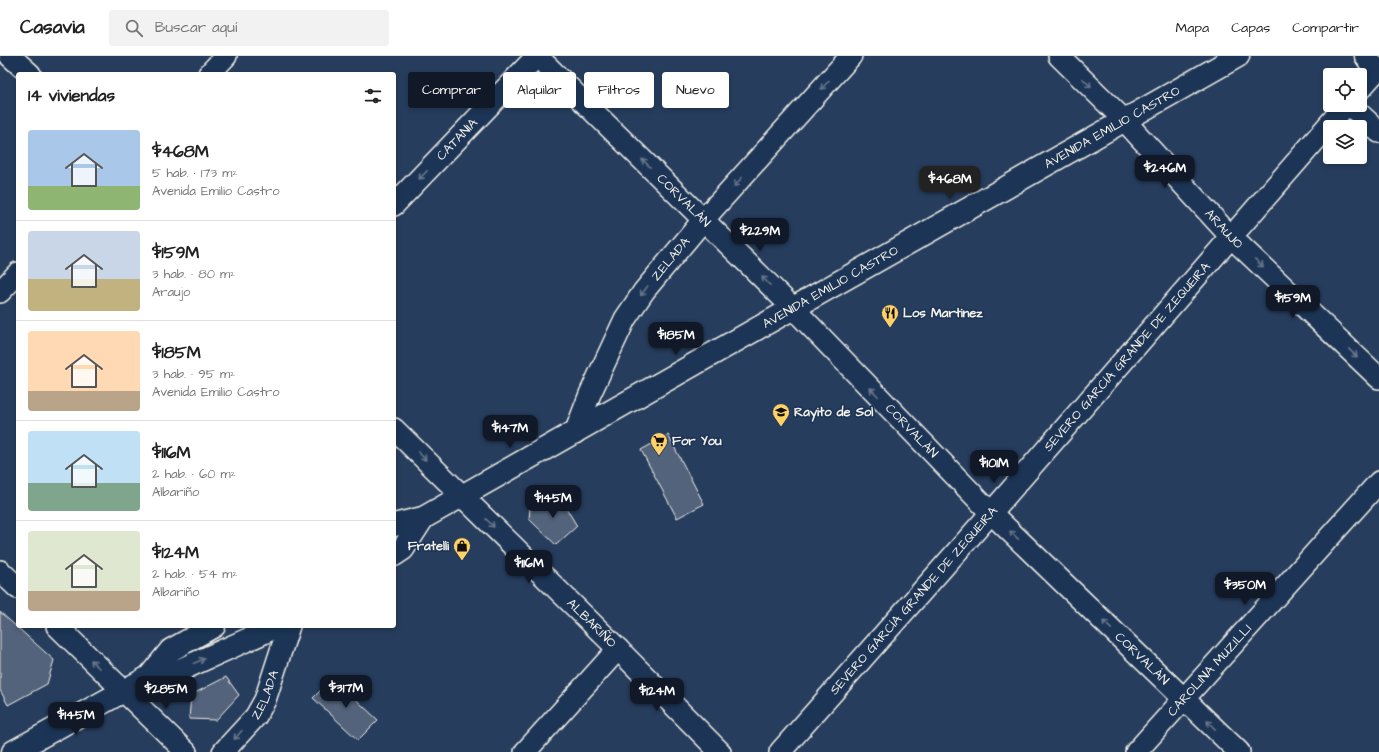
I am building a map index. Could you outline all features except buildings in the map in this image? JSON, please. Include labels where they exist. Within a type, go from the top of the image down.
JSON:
[{"type":"main road","name":"AVENIDA EMILIO CASTRO","points":[[396,525],[423,518],[1238,56]]},
{"type":"main road","name":"AVENIDA EMILIO CASTRO","points":[[396,554],[403,549],[423,518]]},
{"type":"main road","points":[[149,677],[171,650],[210,628]]},
{"type":"main road","points":[[13,752],[149,677],[180,670],[274,628]]},
{"type":"street","points":[[10,56],[28,72]]},
{"type":"street","points":[[210,72],[226,56]]},
{"type":"street","name":"CORVALÁN","points":[[537,56],[794,309],[991,513],[1239,752]]},
{"type":"street","name":"CATANIA","points":[[396,203],[537,56]]},
{"type":"street","name":"ZELADA","points":[[575,432],[590,394],[625,318],[644,291],[704,219],[851,56]]},
{"type":"street","name":"ARAUJO","points":[[1059,56],[1124,120],[1230,236],[1379,378]]},
{"type":"street","points":[[1367,77],[1374,65]]},
{"type":"street","name":"SEVERO GARCÍA GRANDE DE ZEQUEIRA","points":[[780,752],[991,513],[1230,236],[1340,112]]},
{"type":"street","points":[[1358,112],[1379,132]]},
{"type":"street","points":[[0,292],[16,275]]},
{"type":"street","name":"ALBARIÑO","points":[[396,431],[618,649],[720,752]]},
{"type":"street","name":"CAROLINA MUZILLI","points":[[1136,752],[1379,482]]},
{"type":"street","points":[[0,570],[16,586]]},
{"type":"street","points":[[59,628],[186,752]]},
{"type":"street","name":"ZELADA","points":[[223,752],[256,716],[265,700],[288,628]]},
{"type":"street","points":[[525,752],[618,649]]},
{"type":"place","name":"Los Martinez","points":[[890,328]]},
{"type":"place","name":"Rayito de Sol","points":[[781,427]]},
{"type":"place","name":"For You","points":[[659,456]]},
{"type":"place","name":"Fratelli","points":[[462,561]]}]
